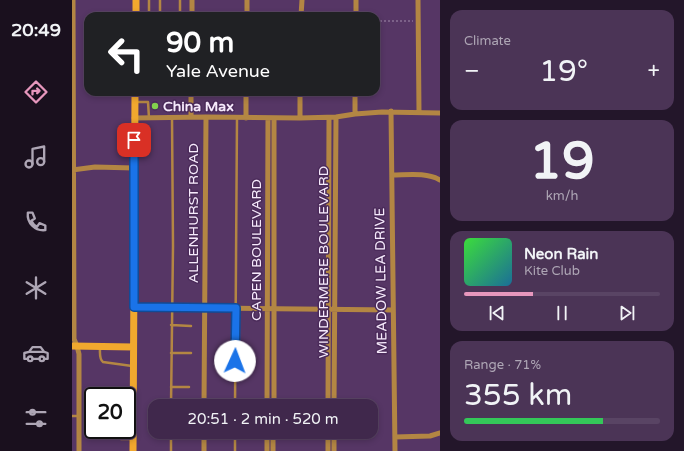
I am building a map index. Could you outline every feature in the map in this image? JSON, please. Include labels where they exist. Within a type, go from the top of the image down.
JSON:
[{"type":"main road","points":[[136,0],[136,12]]},
{"type":"main road","points":[[132,387],[134,307],[135,96]]},
{"type":"main road","points":[[74,346],[133,347]]},
{"type":"main road","points":[[133,439],[133,451]]},
{"type":"street","points":[[73,0],[74,346],[79,354],[79,451]]},
{"type":"street","points":[[192,0],[192,12]]},
{"type":"street","points":[[247,0],[247,12]]},
{"type":"street","points":[[301,12],[302,0]]},
{"type":"street","points":[[356,0],[356,12]]},
{"type":"street","points":[[418,0],[419,112]]},
{"type":"street","points":[[191,96],[191,117]]},
{"type":"street","points":[[246,96],[246,118]]},
{"type":"street","points":[[300,96],[300,118]]},
{"type":"street","points":[[355,96],[355,114]]},
{"type":"street","points":[[134,118],[329,118],[355,114],[391,112],[440,113]]},
{"type":"street","name":"MEADOW LEA DRIVE","points":[[391,112],[395,451]]},
{"type":"street","name":"ALLENHURST ROAD","points":[[204,399],[206,117]]},
{"type":"street","name":"WINDERMERE BOULEVARD","points":[[334,399],[336,117]]},
{"type":"street","name":"CAPEN BOULEVARD","points":[[267,399],[268,118]]},
{"type":"street","name":"CAPEN BOULEVARD","points":[[274,118],[274,399]]},
{"type":"street","name":"WINDERMERE BOULEVARD","points":[[328,399],[329,118]]},
{"type":"street","points":[[73,170],[95,167],[134,168]]},
{"type":"street","points":[[392,175],[426,175],[433,176],[440,180]]},
{"type":"street","points":[[134,307],[393,310]]},
{"type":"street","points":[[395,437],[430,436],[440,433]]},
{"type":"street","points":[[204,439],[204,451]]},
{"type":"street","points":[[267,439],[267,451]]},
{"type":"street","points":[[273,439],[273,451]]},
{"type":"street","points":[[328,451],[331,439]]},
{"type":"street","points":[[331,439],[334,451]]},
{"type":"lane","points":[[149,0],[149,12]]},
{"type":"lane","points":[[160,0],[160,12]]},
{"type":"lane","points":[[180,0],[180,12]]},
{"type":"lane","points":[[134,102],[148,102],[149,118]]},
{"type":"lane","points":[[171,399],[173,246],[172,117]]},
{"type":"lane","points":[[235,399],[237,118]]},
{"type":"lane","points":[[329,186],[336,186]]},
{"type":"lane","points":[[268,214],[274,214]]},
{"type":"lane","points":[[328,244],[335,243]]},
{"type":"lane","points":[[172,325],[191,326]]},
{"type":"lane","points":[[100,346],[101,361],[133,367]]},
{"type":"lane","points":[[171,353],[191,353]]},
{"type":"lane","points":[[328,378],[334,377]]},
{"type":"lane","points":[[171,387],[189,387]]},
{"type":"lane","points":[[72,416],[79,416]]},
{"type":"lane","points":[[171,439],[171,451]]},
{"type":"lane","points":[[235,439],[235,451]]},
{"type":"path","points":[[380,22],[415,21]]},
{"type":"place","name":"China Max","points":[[155,106]]},
{"type":"route","points":[[134,140],[134,307],[236,308],[235,361]]}]
